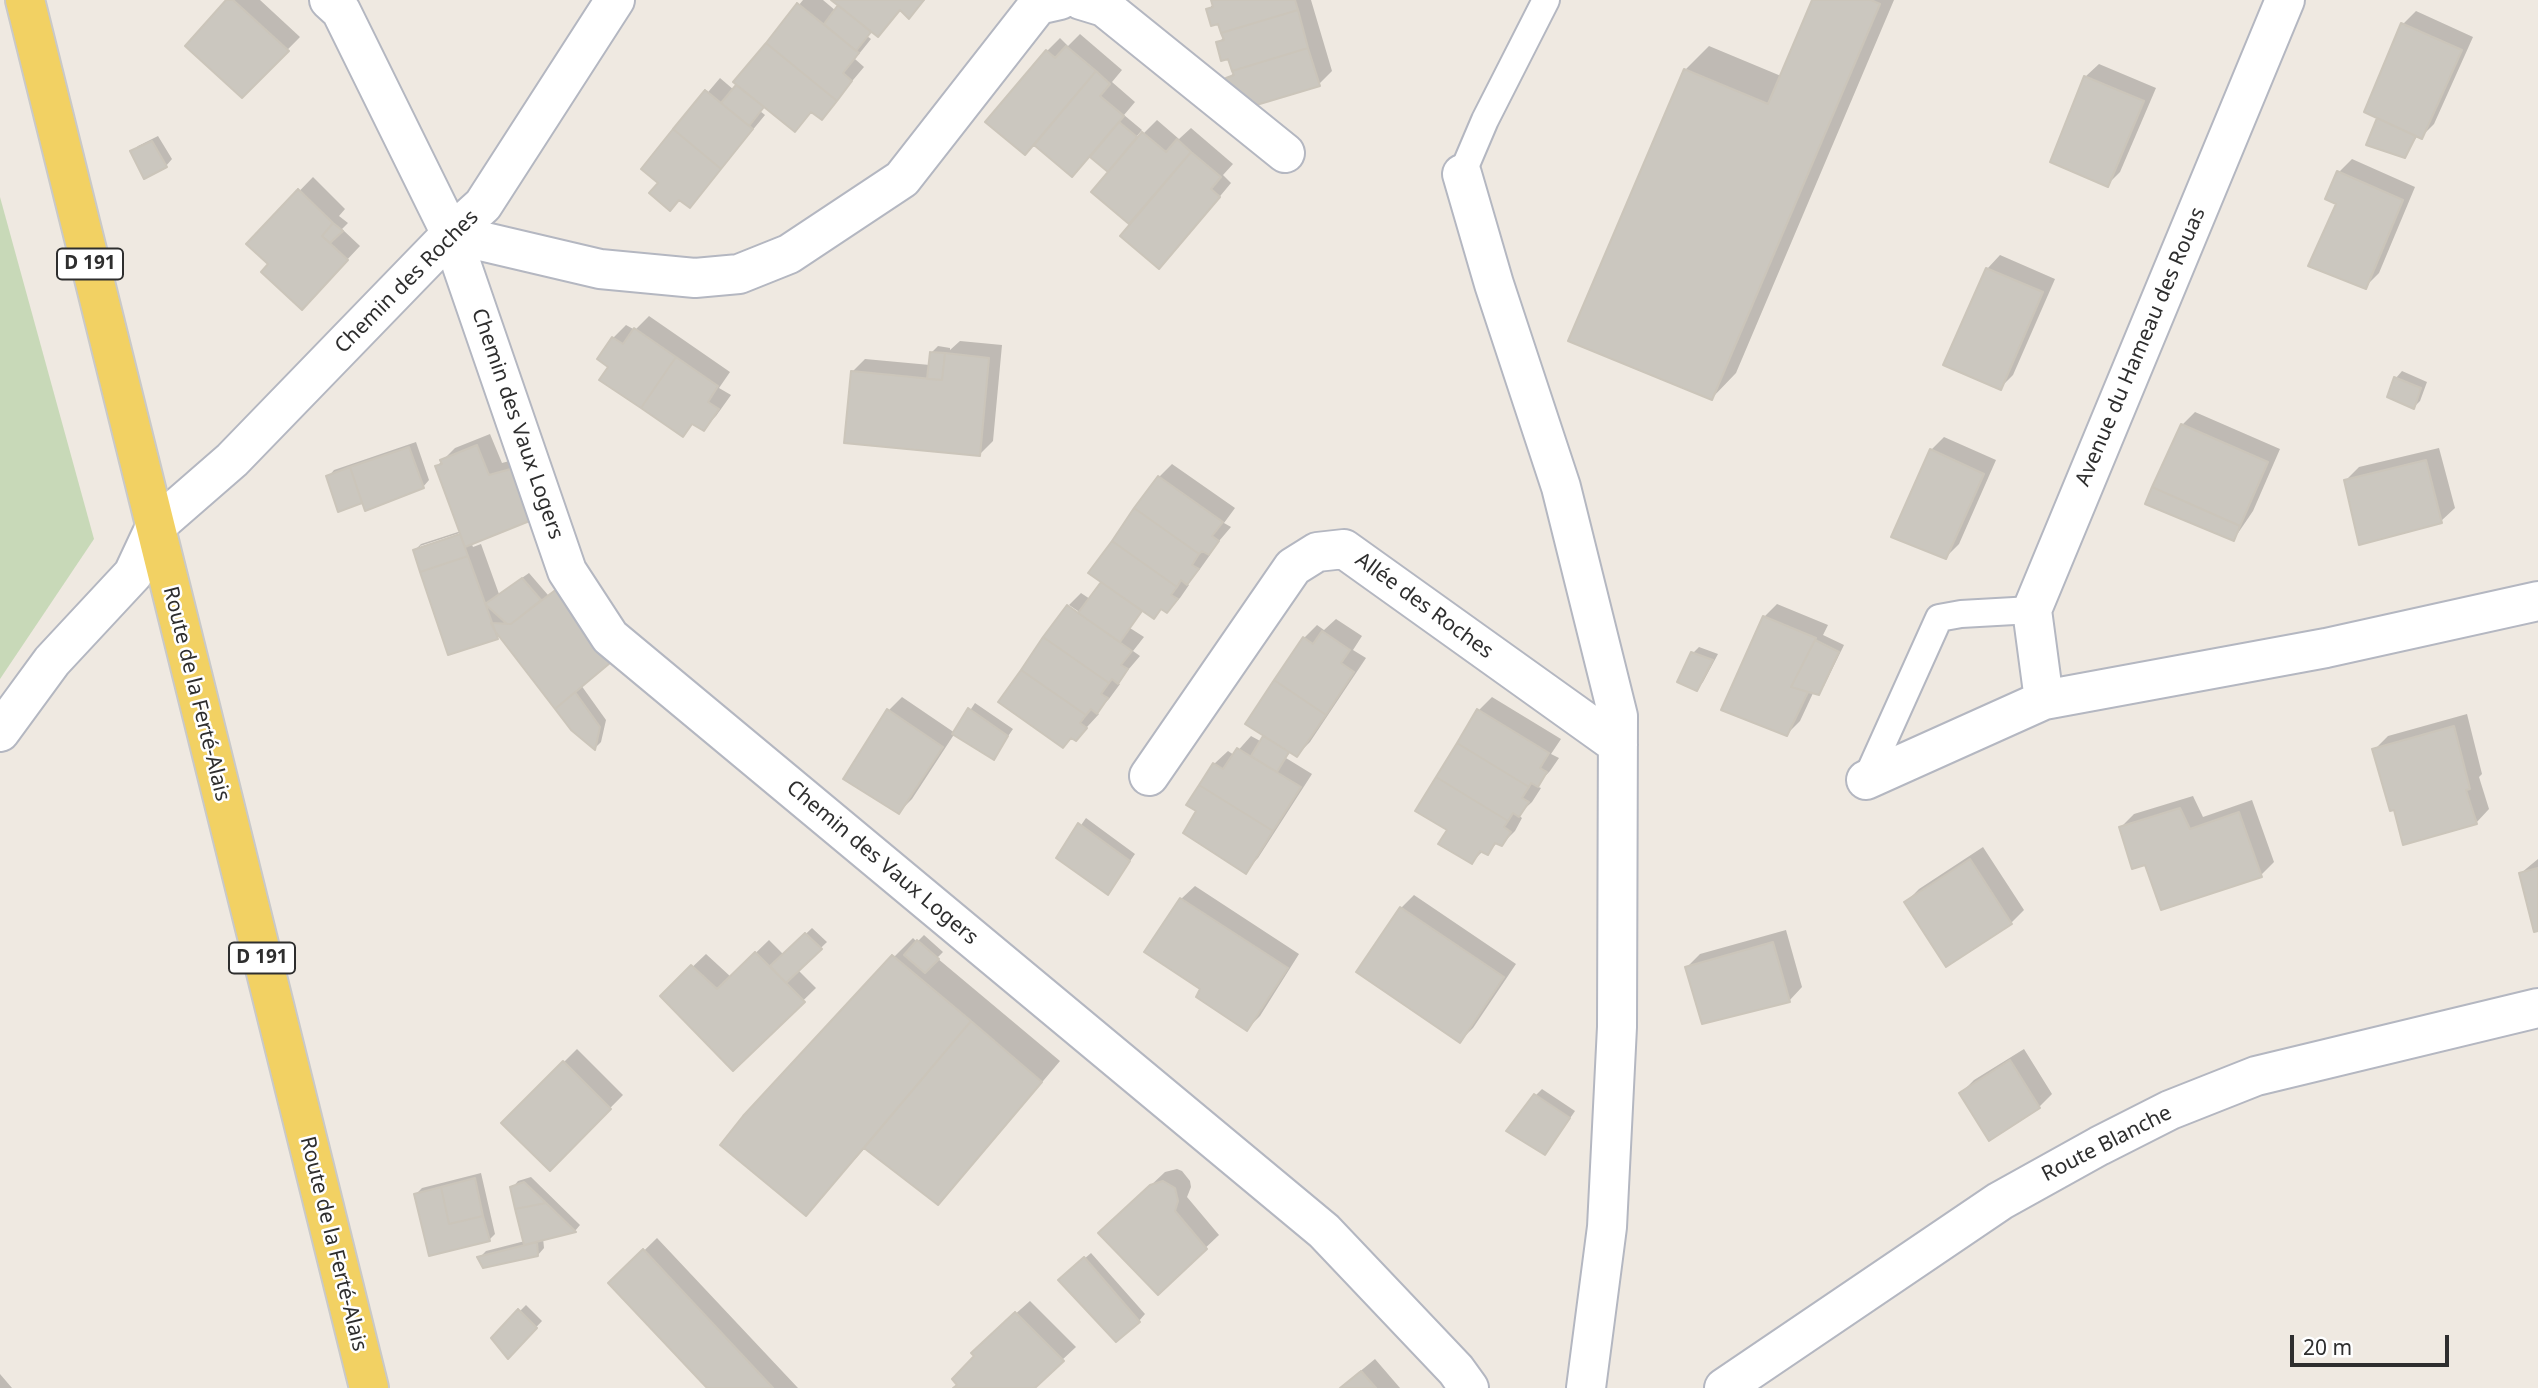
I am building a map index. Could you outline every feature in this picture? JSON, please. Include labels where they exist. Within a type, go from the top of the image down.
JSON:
[{"type":"main road","name":"Route de la Ferté-Alais","points":[[25,0],[369,1388]]},
{"type":"street","name":"Chemin des Vaux Logers","points":[[329,0],[341,11],[451,234],[567,571],[610,637],[1324,1231],[1456,1370],[1469,1388]]},
{"type":"street","name":"Chemin des Roches","points":[[155,527],[232,460],[451,234],[484,205],[615,0]]},
{"type":"street","points":[[451,234],[600,269],[695,278],[739,274],[789,254],[902,179],[1038,5],[1060,0]]},
{"type":"street","points":[[1081,0],[1104,7],[1285,153]]},
{"type":"street","name":"Avenue du Hameau des Rouas","points":[[2043,700],[2032,610],[2285,0]]},
{"type":"street","points":[[1462,174],[1494,284],[1561,487],[1618,716],[1616,1054],[1607,1227],[1586,1388]]},
{"type":"street","points":[[0,732],[52,661],[132,574],[155,527]]},
{"type":"street","name":"Allée des Roches","points":[[1149,776],[1293,567],[1317,552],[1344,549],[1618,745]]},
{"type":"street","points":[[1866,780],[2043,700],[2326,648],[2538,601]]},
{"type":"street","name":"Route Blanche","points":[[1724,1388],[2000,1200],[2169,1110],[2256,1076],[2538,1008]]},
{"type":"lane","points":[[1462,174],[1485,120],[1546,0]]},
{"type":"lane","points":[[1866,780],[1939,618],[2032,610]]},
{"type":"green space","points":[[0,197],[94,539],[0,679]]},
{"type":"building","points":[[226,0],[233,0],[289,51],[242,98],[185,46]]},
{"type":"building","points":[[831,0],[924,0],[909,19],[900,10],[878,37]]},
{"type":"building","points":[[1211,0],[1295,0],[1298,10],[1221,33],[1218,24],[1211,26],[1206,9],[1213,7]]},
{"type":"building","points":[[1812,0],[1871,0],[1880,4],[1712,400],[1568,341],[1684,69],[1768,104]]},
{"type":"building","points":[[797,3],[859,53],[843,73],[852,81],[837,101],[766,43]]},
{"type":"building","points":[[838,5],[871,32],[856,51],[824,24]]},
{"type":"building","points":[[1298,10],[1308,48],[1232,71],[1228,59],[1221,61],[1216,42],[1224,40],[1221,33]]},
{"type":"building","points":[[2401,23],[2462,50],[2422,139],[2364,112]]},
{"type":"building","points":[[766,43],[837,101],[822,120],[811,112],[795,132],[733,82]]},
{"type":"building","points":[[1066,46],[1096,71],[1025,155],[985,122],[1046,50],[1055,58]]},
{"type":"building","points":[[1308,48],[1320,86],[1243,109],[1230,94],[1226,78],[1234,75],[1232,71]]},
{"type":"building","points":[[1096,71],[1110,84],[1100,96],[1124,116],[1072,177],[1034,145]]},
{"type":"building","points":[[2084,76],[2144,101],[2108,187],[2050,162]]},
{"type":"building","points":[[736,85],[764,107],[749,126],[721,103]]},
{"type":"building","points":[[705,90],[753,129],[721,169],[673,129]]},
{"type":"building","points":[[2377,118],[2416,136],[2405,158],[2366,145]]},
{"type":"building","points":[[1119,122],[1137,137],[1108,172],[1090,157]]},
{"type":"building","points":[[673,129],[721,169],[690,208],[679,200],[670,211],[649,193],[658,183],[641,169]]},
{"type":"building","points":[[1142,132],[1166,152],[1177,139],[1191,152],[1129,224],[1091,192]]},
{"type":"building","points":[[152,141],[167,167],[144,179],[130,151]]},
{"type":"building","points":[[1191,152],[1221,177],[1211,189],[1220,197],[1159,269],[1120,236]]},
{"type":"building","points":[[2337,171],[2403,200],[2366,289],[2308,266],[2336,204],[2325,199]]},
{"type":"building","points":[[298,189],[333,223],[322,236],[348,260],[302,310],[261,272],[268,264],[246,244]]},
{"type":"building","points":[[333,223],[343,231],[330,243],[322,236]]},
{"type":"building","points":[[1986,268],[2043,292],[2001,390],[1943,365]]},
{"type":"building","points":[[634,328],[676,357],[641,408],[599,380],[608,367],[597,359],[612,337],[623,344]]},
{"type":"building","points":[[930,352],[945,353],[942,380],[927,379]]},
{"type":"building","points":[[945,353],[989,358],[980,456],[844,443],[851,371],[942,380]]},
{"type":"building","points":[[676,357],[718,386],[708,402],[719,409],[704,431],[692,424],[683,437],[641,408]]},
{"type":"building","points":[[2394,377],[2421,388],[2414,409],[2387,397]]},
{"type":"building","points":[[2181,424],[2268,462],[2240,526],[2152,487]]},
{"type":"building","points":[[477,445],[489,475],[518,467],[537,518],[465,547],[435,466],[442,464],[440,460]]},
{"type":"building","points":[[409,447],[424,488],[365,511],[350,467]]},
{"type":"building","points":[[1930,449],[1984,474],[1946,559],[1891,537]]},
{"type":"building","points":[[2426,460],[2442,523],[2359,545],[2344,480]]},
{"type":"building","points":[[350,467],[362,503],[338,512],[326,476]]},
{"type":"building","points":[[1158,476],[1223,522],[1212,536],[1219,541],[1209,555],[1202,551],[1199,554],[1134,508]]},
{"type":"building","points":[[2152,487],[2240,526],[2234,541],[2145,504]]},
{"type":"building","points":[[1134,508],[1199,554],[1192,565],[1199,569],[1187,585],[1181,580],[1177,587],[1112,541]]},
{"type":"building","points":[[460,534],[468,556],[420,572],[413,550]]},
{"type":"building","points":[[1112,541],[1177,587],[1171,595],[1178,599],[1167,613],[1161,609],[1154,619],[1088,573]]},
{"type":"building","points":[[468,556],[498,639],[448,655],[420,572]]},
{"type":"building","points":[[522,578],[541,600],[511,624],[507,624],[485,604]]},
{"type":"building","points":[[1101,582],[1142,611],[1120,642],[1078,613]]},
{"type":"building","points":[[562,585],[616,658],[555,709],[491,623],[511,624]]},
{"type":"building","points":[[1067,605],[1132,651],[1121,665],[1128,669],[1118,684],[1112,679],[1109,683],[1043,637]]},
{"type":"building","points":[[1763,616],[1816,638],[1791,687],[1808,692],[1787,736],[1721,710]]},
{"type":"building","points":[[1322,631],[1350,650],[1341,663],[1354,672],[1326,715],[1274,680],[1303,637],[1313,644]]},
{"type":"building","points":[[1043,637],[1109,683],[1101,694],[1108,698],[1097,714],[1091,709],[1086,715],[1021,670]]},
{"type":"building","points":[[1815,640],[1839,652],[1819,695],[1791,687]]},
{"type":"building","points":[[1691,652],[1713,660],[1697,691],[1677,682]]},
{"type":"building","points":[[1021,670],[1086,715],[1080,723],[1087,728],[1076,741],[1071,738],[1063,748],[998,702]]},
{"type":"building","points":[[1274,680],[1326,715],[1297,757],[1245,724]]},
{"type":"building","points":[[575,692],[600,727],[595,750],[571,730],[555,709]]},
{"type":"building","points":[[968,708],[1008,736],[994,760],[952,734]]},
{"type":"building","points":[[887,709],[943,747],[899,814],[843,779]]},
{"type":"building","points":[[1477,709],[1549,753],[1540,768],[1547,772],[1538,787],[1531,783],[1529,787],[1457,743]]},
{"type":"building","points":[[2454,726],[2470,789],[2466,790],[2477,824],[2403,845],[2394,810],[2390,811],[2372,749]]},
{"type":"building","points":[[1263,736],[1289,752],[1277,772],[1251,756]]},
{"type":"building","points":[[1457,743],[1529,787],[1522,798],[1529,802],[1519,817],[1513,813],[1508,821],[1436,777]]},
{"type":"building","points":[[1237,748],[1301,787],[1273,831],[1199,785],[1213,763],[1223,769]]},
{"type":"building","points":[[1436,777],[1508,821],[1504,827],[1511,832],[1502,846],[1495,843],[1488,855],[1480,851],[1472,864],[1438,844],[1447,830],[1415,811]]},
{"type":"building","points":[[1199,785],[1273,831],[1246,874],[1183,833],[1196,811],[1186,805]]},
{"type":"building","points":[[2180,808],[2190,829],[2239,812],[2262,877],[2161,910],[2145,865],[2132,869],[2119,827]]},
{"type":"building","points":[[1078,823],[1130,861],[1108,895],[1056,858]]},
{"type":"building","points":[[1970,859],[2012,924],[1946,967],[1904,902]]},
{"type":"building","points":[[2538,868],[2538,931],[2534,932],[2519,873]]},
{"type":"building","points":[[1180,898],[1288,968],[1247,1031],[1196,997],[1200,989],[1144,952]]},
{"type":"building","points":[[1400,907],[1504,977],[1460,1043],[1356,972]]},
{"type":"building","points":[[805,933],[822,949],[786,983],[770,966]]},
{"type":"building","points":[[917,940],[939,959],[925,973],[904,955]]},
{"type":"building","points":[[1773,942],[1790,1002],[1702,1024],[1685,967]]},
{"type":"building","points":[[755,952],[805,1002],[733,1071],[660,996],[691,965],[717,989]]},
{"type":"building","points":[[892,955],[971,1021],[806,1216],[720,1145],[743,1116]]},
{"type":"building","points":[[971,1021],[1042,1082],[938,1205],[864,1148]]},
{"type":"building","points":[[2010,1060],[2040,1108],[1989,1141],[1959,1093]]},
{"type":"building","points":[[563,1061],[611,1109],[550,1171],[501,1123]]},
{"type":"building","points":[[1534,1094],[1570,1118],[1545,1155],[1506,1131]]},
{"type":"building","points":[[475,1178],[483,1216],[449,1224],[441,1187]]},
{"type":"building","points":[[1163,1181],[1175,1188],[1178,1201],[1175,1211],[1207,1249],[1158,1295],[1098,1233],[1150,1185]]},
{"type":"building","points":[[524,1182],[546,1203],[515,1209],[510,1187]]},
{"type":"building","points":[[441,1187],[449,1224],[483,1216],[490,1241],[429,1256],[414,1194]]},
{"type":"building","points":[[546,1203],[576,1232],[524,1245],[515,1209]]},
{"type":"building","points":[[537,1242],[538,1256],[483,1268],[477,1257]]},
{"type":"building","points":[[643,1249],[773,1388],[707,1388],[608,1283]]},
{"type":"building","points":[[1084,1257],[1140,1322],[1116,1342],[1058,1280]]},
{"type":"building","points":[[518,1309],[537,1328],[508,1359],[491,1338]]},
{"type":"building","points":[[1015,1312],[1064,1361],[1035,1388],[953,1388],[957,1385],[952,1379],[974,1356],[971,1353]]},
{"type":"building","points":[[1361,1371],[1376,1388],[1340,1388]]}]
